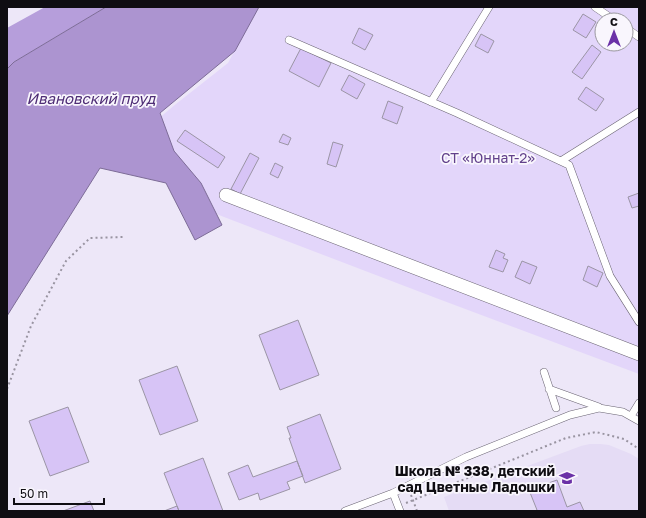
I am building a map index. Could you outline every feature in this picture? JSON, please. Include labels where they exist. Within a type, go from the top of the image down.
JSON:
[{"type":"street","points":[[226,195],[639,354]]},
{"type":"lane","points":[[431,102],[489,7]]},
{"type":"lane","points":[[289,40],[431,102],[569,165],[610,276],[639,322]]},
{"type":"lane","points":[[561,161],[639,112]]},
{"type":"lane","points":[[544,372],[556,408]]},
{"type":"lane","points":[[549,389],[599,408],[623,412],[639,421]]},
{"type":"lane","points":[[631,416],[639,403]]},
{"type":"lane","points":[[345,511],[393,492],[466,457],[570,415],[599,408]]},
{"type":"lane","points":[[393,492],[399,508]]},
{"type":"path","points":[[7,389],[32,326],[66,261],[90,238],[124,236]]},
{"type":"path","points":[[399,508],[412,500],[566,438],[596,432],[624,439],[639,449]]},
{"type":"path","points":[[409,490],[417,511]]},
{"type":"shaded area","points":[[45,7],[106,7],[14,62],[7,69],[7,28]]},
{"type":"shaded area","name":"Школа № 338, детский сад Цветные Ладошки","points":[[590,444],[609,445],[639,459],[639,511],[449,511],[444,497]]},
{"type":"green space","name":"СТ «Юннат-2»","points":[[258,7],[639,7],[639,374],[211,212],[169,148],[158,119],[228,63]]},
{"type":"water","name":"Ивановский пруд","points":[[106,7],[259,7],[235,51],[160,113],[174,151],[201,183],[222,225],[195,240],[166,183],[100,168],[7,316],[7,69],[14,62]]},
{"type":"building","points":[[583,14],[594,21],[594,25],[586,38],[573,30]]},
{"type":"building","points":[[359,28],[373,35],[365,50],[352,43]]},
{"type":"building","points":[[481,34],[494,41],[488,53],[475,46]]},
{"type":"building","points":[[592,45],[594,47],[594,52],[601,52],[582,79],[572,72]]},
{"type":"building","points":[[301,48],[331,63],[319,87],[289,71]]},
{"type":"building","points":[[349,75],[365,84],[357,99],[341,90]]},
{"type":"building","points":[[586,87],[604,99],[596,111],[578,99]]},
{"type":"building","points":[[388,101],[403,107],[397,124],[382,118]]},
{"type":"building","points":[[185,130],[225,157],[218,168],[177,141]]},
{"type":"building","points":[[283,134],[291,138],[288,145],[279,142]]},
{"type":"building","points":[[333,142],[343,145],[336,167],[327,164]]},
{"type":"building","points":[[250,153],[259,158],[240,194],[231,189]]},
{"type":"building","points":[[275,163],[283,167],[278,178],[270,174]]},
{"type":"building","points":[[639,193],[639,206],[632,208],[628,197]]},
{"type":"building","points":[[496,250],[505,254],[503,258],[508,260],[503,272],[489,267]]},
{"type":"building","points":[[522,261],[537,267],[530,284],[515,277]]},
{"type":"building","points":[[588,266],[603,273],[597,287],[583,280]]},
{"type":"building","points":[[298,320],[319,375],[280,390],[259,335]]},
{"type":"building","points":[[177,366],[198,421],[160,435],[139,380]]},
{"type":"building","points":[[68,407],[89,462],[50,476],[29,421]]},
{"type":"building","points":[[320,414],[341,469],[305,483],[289,438],[291,438],[287,427]]},
{"type":"building","points":[[203,458],[223,511],[179,511],[164,473]]},
{"type":"building","points":[[297,461],[303,476],[287,482],[290,489],[260,500],[258,493],[239,500],[228,473],[248,465],[253,477]]},
{"type":"building","points":[[557,480],[567,507],[580,502],[584,511],[535,511],[537,510],[529,490]]},
{"type":"building","points":[[90,501],[94,511],[63,511]]},
{"type":"building","points":[[177,506],[179,511],[164,511]]},
{"type":"place","name":"Школа № 338, детский сад Цветные Ладошки","points":[[567,478]]}]
